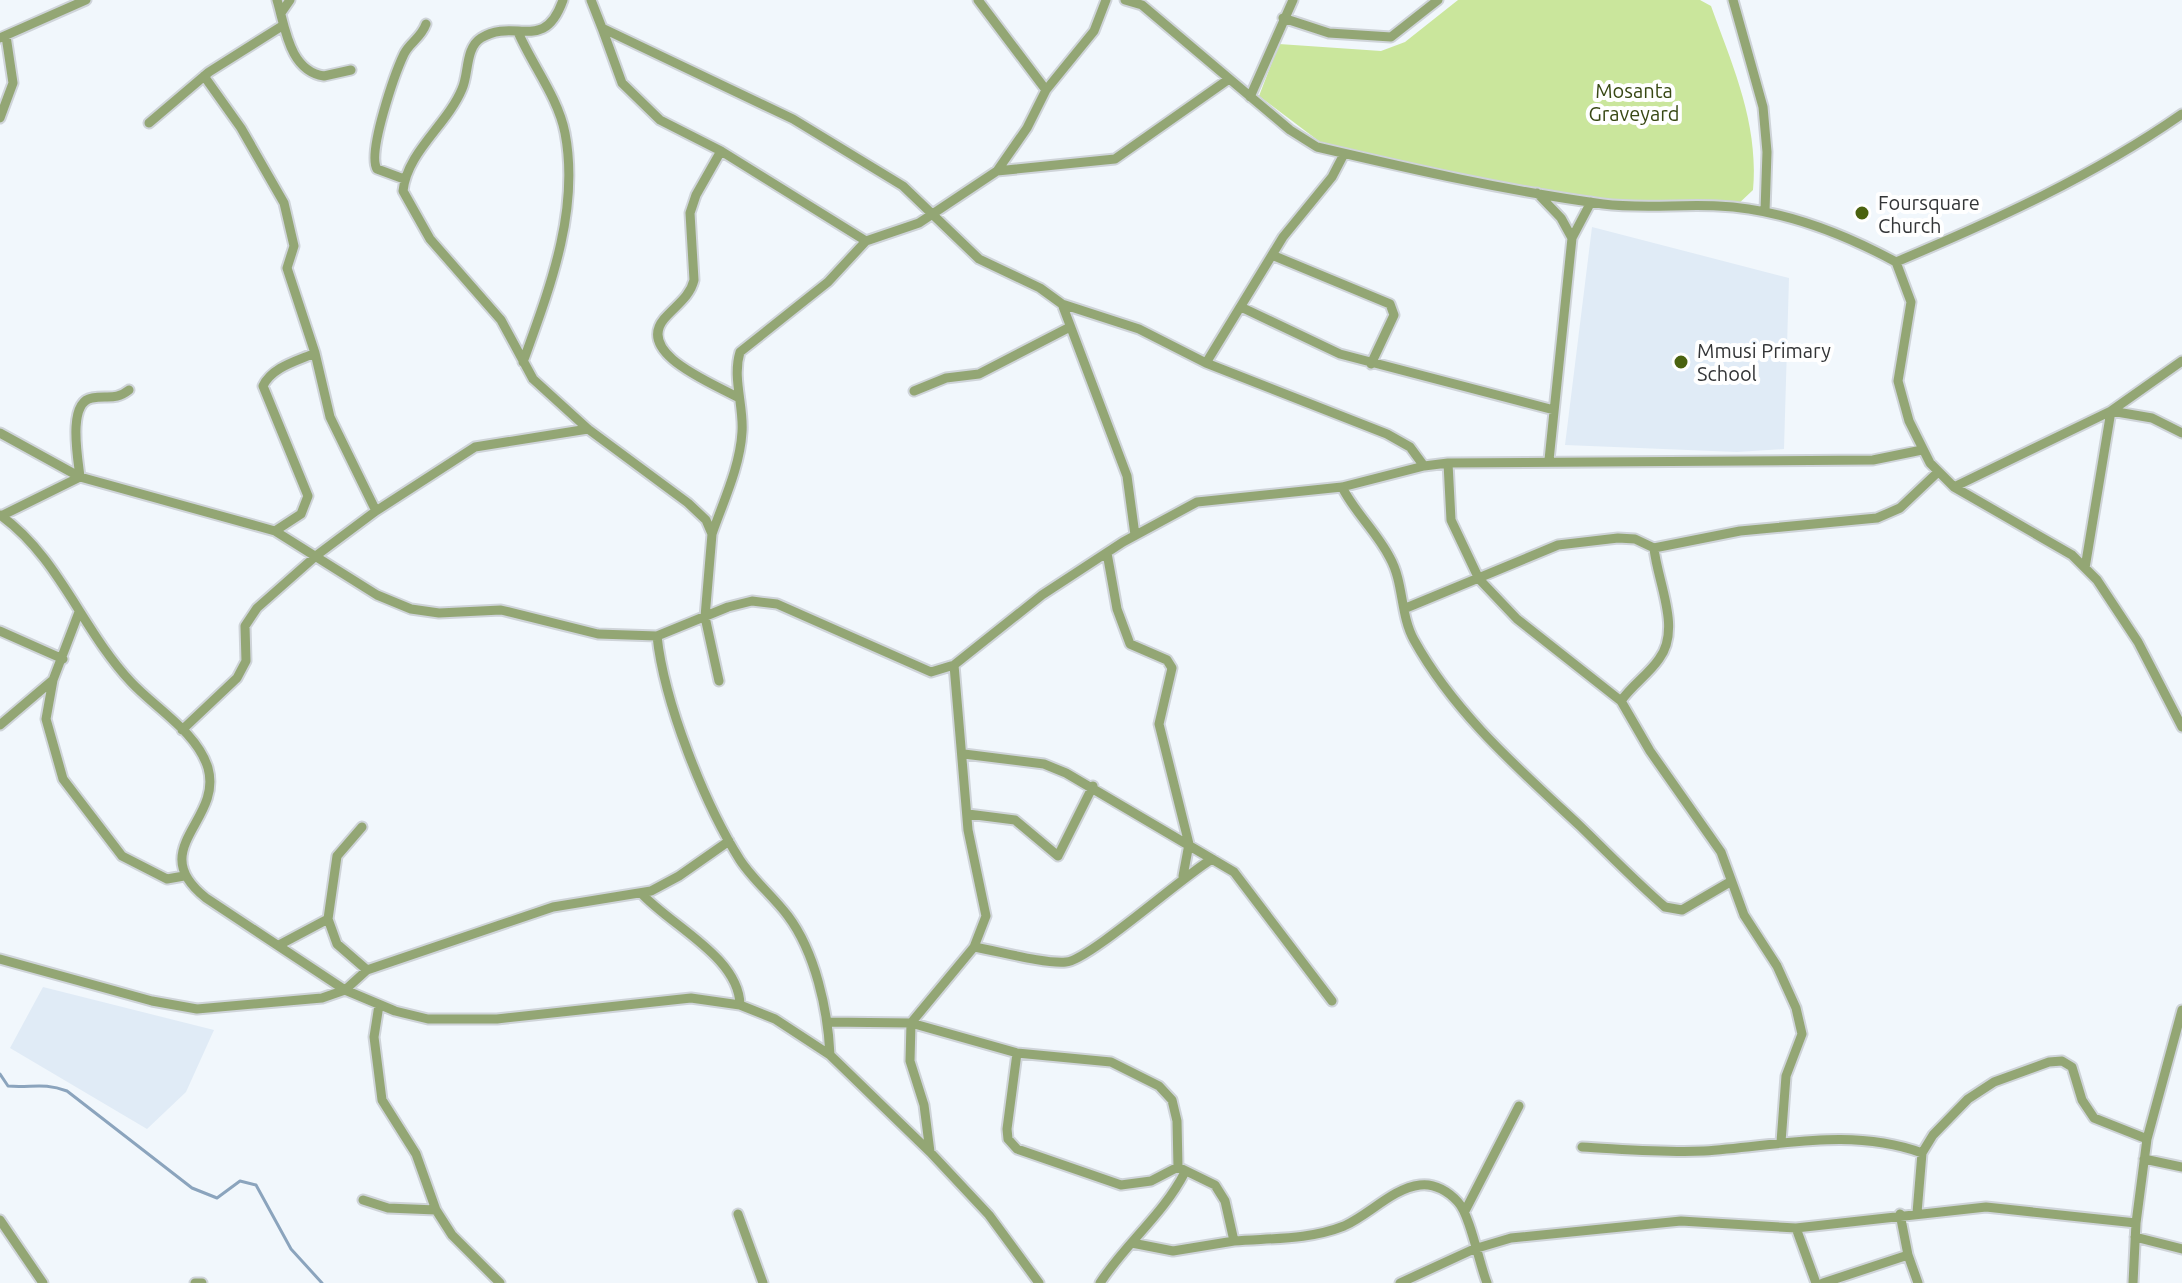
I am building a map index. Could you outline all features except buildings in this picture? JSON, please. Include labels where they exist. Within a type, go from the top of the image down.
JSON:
[{"type":"street","points":[[0,118],[13,83],[3,37],[86,0]]},
{"type":"street","points":[[277,0],[282,26],[299,59],[316,75],[351,70]]},
{"type":"street","points":[[281,13],[290,0]]},
{"type":"street","points":[[563,0],[557,17],[544,29],[534,33],[484,36],[472,47],[463,87],[404,179],[403,191],[430,239],[501,320],[533,379],[588,429],[688,503],[706,520],[712,534]]},
{"type":"street","points":[[591,0],[613,66],[634,98],[660,120],[721,151],[866,241]]},
{"type":"street","points":[[978,0],[1046,90]]},
{"type":"street","points":[[719,681],[705,617],[712,534],[736,464],[742,432],[737,363],[740,352],[828,282],[866,241],[919,223],[997,171],[1027,128],[1046,90],[1094,31],[1106,0]]},
{"type":"street","points":[[1125,0],[1142,3],[1250,97],[1317,147],[1591,202],[1722,206],[1765,211],[1834,231],[1896,262],[1911,302],[1898,381],[1922,450],[1954,487],[2072,555],[2085,568],[2138,642],[2182,727]]},
{"type":"street","points":[[1250,97],[1293,0]]},
{"type":"street","points":[[1283,18],[1329,33],[1391,37],[1438,0]]},
{"type":"street","points":[[1733,1],[1763,107],[1767,152],[1765,211]]},
{"type":"street","points":[[404,179],[377,169],[374,151],[405,52],[419,40],[426,24]]},
{"type":"street","points":[[149,123],[204,76],[282,26]]},
{"type":"street","points":[[602,28],[793,119],[903,186],[934,212],[960,244],[979,259],[1040,288],[1062,304],[1139,329],[1206,363],[1387,434],[1410,447],[1424,466]]},
{"type":"street","points":[[518,32],[565,132],[567,177],[562,240],[554,276],[523,362]]},
{"type":"street","points":[[204,76],[241,128],[284,203],[294,246],[287,268],[315,353],[330,417],[376,511]]},
{"type":"street","points":[[997,171],[1115,159],[1229,79]]},
{"type":"street","points":[[1896,262],[2021,207],[2113,159],[2182,114]]},
{"type":"street","points":[[721,151],[696,195],[690,213],[692,290],[661,322],[656,336],[658,346],[676,363],[739,398]]},
{"type":"street","points":[[1206,363],[1243,308],[1272,255],[1332,177],[1344,154]]},
{"type":"street","points":[[1537,193],[1561,218],[1572,238]]},
{"type":"street","points":[[1549,460],[1572,238],[1591,202]]},
{"type":"street","points":[[1272,255],[1390,304],[1394,315],[1371,364]]},
{"type":"street","points":[[1062,304],[1127,476],[1135,535]]},
{"type":"street","points":[[1243,308],[1313,343],[1371,364],[1554,410]]},
{"type":"street","points":[[914,391],[946,378],[979,374],[1070,327]]},
{"type":"street","points":[[275,531],[301,514],[308,496],[263,386],[269,376],[280,369],[315,353]]},
{"type":"street","points":[[1954,487],[2111,411],[2182,361]]},
{"type":"street","points":[[80,477],[75,431],[82,403],[89,398],[115,399],[129,390]]},
{"type":"street","points":[[2111,411],[2152,418],[2182,433]]},
{"type":"street","points":[[2085,568],[2111,411]]},
{"type":"street","points":[[182,730],[227,690],[243,668],[248,618],[317,555],[376,511],[475,447],[588,429]]},
{"type":"street","points":[[0,433],[80,477],[233,516],[275,531],[377,595],[411,609],[439,613],[501,610],[598,634],[657,636],[752,601],[777,604],[931,672],[954,665],[1042,595],[1135,535],[1197,502],[1342,487],[1448,463],[1873,460],[1922,450]]},
{"type":"street","points":[[1448,463],[1451,520],[1479,579],[1517,619],[1621,701],[1650,751],[1713,839],[1744,915],[1777,966],[1796,1008],[1802,1034],[1786,1076],[1781,1142]]},
{"type":"street","points":[[1406,608],[1479,579],[1533,552],[1558,545],[1618,538],[1635,539],[1654,548],[1728,533],[1877,518],[1900,508],[1938,472]]},
{"type":"street","points":[[80,477],[0,516],[38,548],[120,670],[182,730],[204,760],[210,786],[183,850],[184,876],[206,898],[345,990],[379,1005],[428,1019],[459,1020],[668,998],[708,999],[740,1005],[775,1019],[830,1055],[930,1152],[989,1215],[1039,1283]]},
{"type":"street","points":[[1342,487],[1352,508],[1390,557],[1401,582],[1411,635],[1482,734],[1665,907],[1682,910],[1730,882]]},
{"type":"street","points":[[1621,701],[1659,660],[1667,644],[1669,628],[1654,548]]},
{"type":"street","points":[[1107,553],[1117,609],[1130,644],[1167,660],[1172,668],[1159,724],[1189,844],[1183,876]]},
{"type":"street","points":[[79,612],[53,680],[46,719],[63,779],[122,856],[167,879],[184,876]]},
{"type":"street","points":[[0,631],[63,659]]},
{"type":"street","points":[[657,636],[664,685],[673,712],[729,841],[741,862],[800,934],[827,1022],[830,1055]]},
{"type":"street","points":[[930,1152],[924,1105],[910,1061],[911,1023],[974,947],[985,923],[986,908],[968,814],[954,665]]},
{"type":"street","points":[[0,725],[53,680]]},
{"type":"street","points":[[964,754],[1044,764],[1093,786],[1234,872],[1332,1001]]},
{"type":"street","points":[[968,814],[1015,820],[1058,856],[1093,786]]},
{"type":"street","points":[[362,827],[337,856],[328,919],[337,944],[367,970]]},
{"type":"street","points":[[0,959],[152,1001],[197,1009],[308,1000],[345,990],[367,970],[553,907],[641,893],[679,876],[729,841]]},
{"type":"street","points":[[974,947],[1074,961],[1183,876],[1212,859]]},
{"type":"street","points":[[641,893],[724,967],[739,991],[740,1005]]},
{"type":"street","points":[[279,945],[328,919]]},
{"type":"street","points":[[379,1005],[374,1037],[382,1100],[416,1154],[436,1210],[452,1235],[500,1283]]},
{"type":"street","points":[[2133,1283],[2136,1223],[2147,1139],[2182,1010]]},
{"type":"street","points":[[827,1022],[911,1023],[1017,1053],[1111,1062],[1159,1086],[1176,1109],[1181,1169],[1163,1210],[1114,1260],[1100,1283]]},
{"type":"street","points":[[1017,1053],[1007,1129],[1008,1139],[1017,1149],[1121,1185],[1151,1181],[1181,1169]]},
{"type":"street","points":[[1917,1213],[1922,1153],[1933,1135],[1968,1099],[1994,1082],[2062,1061],[2072,1067],[2082,1100],[2094,1118],[2147,1139]]},
{"type":"street","points":[[1465,1211],[1519,1106]]},
{"type":"street","points":[[1582,1147],[1705,1151],[1781,1142],[1863,1138],[1891,1142],[1922,1153]]},
{"type":"street","points":[[2144,1159],[2182,1167]]},
{"type":"street","points":[[1181,1169],[1219,1190],[1234,1241]]},
{"type":"street","points":[[1132,1243],[1173,1251],[1234,1241],[1326,1232],[1364,1216],[1416,1185],[1446,1191],[1465,1211],[1474,1249],[1487,1283]]},
{"type":"street","points":[[363,1200],[402,1210],[436,1210]]},
{"type":"street","points":[[1400,1283],[1474,1249],[1542,1233],[1681,1221],[1796,1228],[1900,1214],[1986,1207],[2136,1223]]},
{"type":"street","points":[[738,1214],[763,1283]]},
{"type":"street","points":[[1900,1214],[1908,1255],[1918,1283]]},
{"type":"street","points":[[0,1220],[43,1283]]},
{"type":"street","points":[[1796,1228],[1816,1283]]},
{"type":"street","points":[[2135,1237],[2182,1249]]},
{"type":"street","points":[[1823,1283],[1908,1255]]},
{"type":"street","points":[[195,1283],[202,1283]]},
{"type":"shaded area","name":"Mmusi Primary School","points":[[1592,227],[1789,278],[1784,449],[1737,452],[1565,445]]},
{"type":"shaded area","points":[[43,987],[214,1030],[186,1092],[147,1129],[10,1048]]},
{"type":"green space","name":"Mosanta Graveyard","points":[[1458,0],[1700,0],[1711,6],[1736,74],[1748,119],[1754,166],[1753,190],[1735,207],[1622,203],[1563,195],[1324,145],[1259,96],[1279,44],[1381,51],[1405,42]]},
{"type":"waterway","points":[[0,1074],[8,1086],[44,1086],[67,1091],[192,1188],[217,1198],[240,1181],[256,1185],[291,1249],[322,1283]]},
{"type":"place","name":"Foursquare Church","points":[[1862,213]]},
{"type":"place","name":"Mmusi Primary School","points":[[1681,362]]}]
